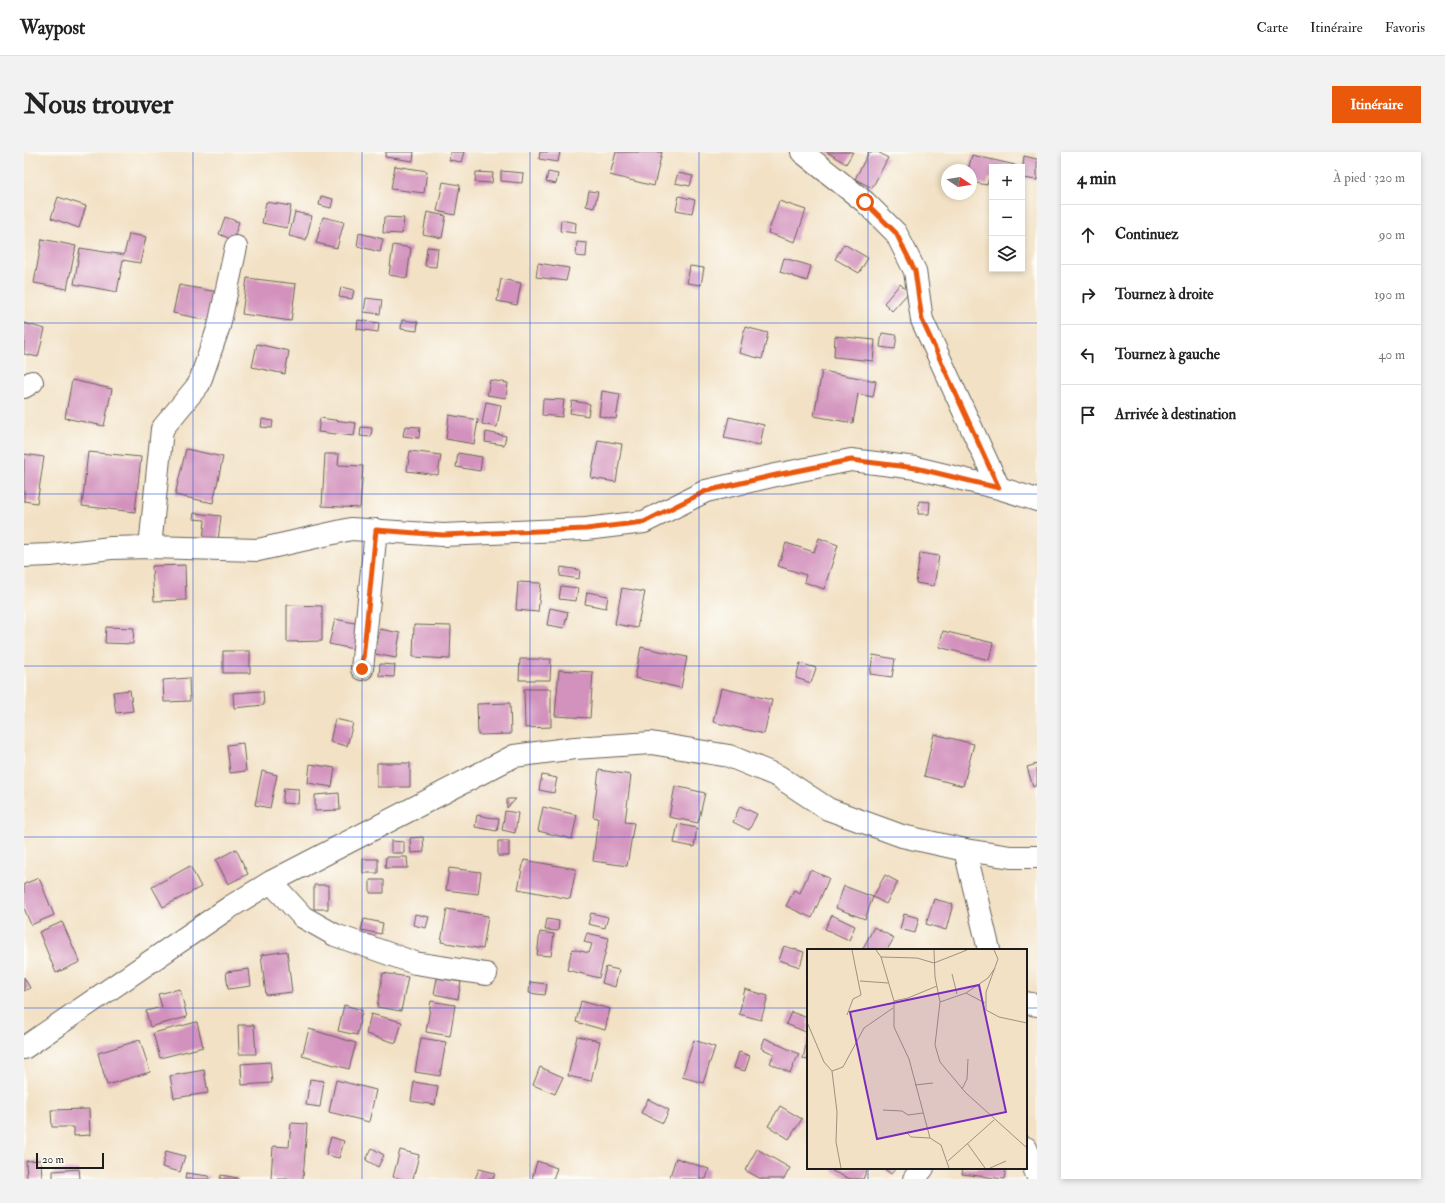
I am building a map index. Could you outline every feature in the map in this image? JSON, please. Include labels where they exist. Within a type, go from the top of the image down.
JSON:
[{"type":"street","points":[[802,152],[865,202],[896,233],[915,271],[922,320],[999,488]]},
{"type":"street","points":[[150,547],[162,429],[199,384],[219,326],[236,247]]},
{"type":"street","points":[[24,556],[111,548],[150,547],[258,550],[350,529],[443,535],[586,529],[644,522],[706,491],[851,460],[916,468],[999,488],[1037,500]]},
{"type":"street","points":[[362,669],[376,530]]},
{"type":"street","points":[[24,1048],[230,907],[271,882],[514,756],[575,748],[651,743],[729,756],[778,776],[828,809],[902,836],[965,850],[1011,858],[1037,857]]},
{"type":"street","points":[[965,850],[989,949]]},
{"type":"street","points":[[271,882],[303,917],[335,936],[415,963],[486,974]]},
{"type":"street","points":[[1027,1003],[1037,1005]]},
{"type":"street","points":[[1027,1150],[1037,1175]]},
{"type":"street","points":[[914,1179],[922,1169]]},
{"type":"building","points":[[386,152],[414,152],[413,161],[385,157]]},
{"type":"building","points":[[450,152],[464,152],[461,162],[449,160]]},
{"type":"building","points":[[540,152],[560,152],[558,162],[539,159]]},
{"type":"building","points":[[616,152],[662,152],[654,186],[610,175]]},
{"type":"building","points":[[827,152],[853,152],[846,164]]},
{"type":"building","points":[[869,152],[878,152],[888,158],[872,188],[855,179]]},
{"type":"building","points":[[972,155],[1011,164],[989,164],[989,178],[987,185],[977,183],[977,164],[970,164]]},
{"type":"building","points":[[1024,156],[1037,159],[1037,180],[1025,178],[1025,164],[1023,164]]},
{"type":"building","points":[[395,166],[427,171],[424,193],[391,189]]},
{"type":"building","points":[[501,171],[523,173],[522,183],[501,181]]},
{"type":"building","points":[[476,172],[493,173],[492,183],[475,182]]},
{"type":"building","points":[[548,172],[558,174],[556,184],[546,182]]},
{"type":"building","points":[[678,173],[693,176],[690,186],[675,183]]},
{"type":"building","points":[[443,182],[460,185],[455,215],[437,211]]},
{"type":"building","points":[[589,191],[598,192],[594,208],[586,206]]},
{"type":"building","points":[[321,196],[333,199],[331,208],[319,205]]},
{"type":"building","points":[[679,196],[695,200],[692,213],[676,210]]},
{"type":"building","points":[[58,197],[86,206],[79,228],[51,218]]},
{"type":"building","points":[[779,201],[806,210],[795,242],[768,233]]},
{"type":"building","points":[[266,202],[291,206],[287,228],[262,223]]},
{"type":"building","points":[[295,212],[312,216],[306,240],[289,236]]},
{"type":"building","points":[[427,212],[446,216],[442,238],[423,234]]},
{"type":"building","points":[[225,217],[239,222],[233,240],[219,234]]},
{"type":"building","points":[[323,217],[344,222],[337,248],[316,243]]},
{"type":"building","points":[[384,217],[404,218],[402,234],[383,233]]},
{"type":"building","points":[[561,220],[576,223],[575,233],[560,231]]},
{"type":"building","points":[[359,233],[383,239],[380,252],[357,246]]},
{"type":"building","points":[[129,234],[146,237],[140,263],[123,260],[117,292],[74,284],[80,248],[124,255]]},
{"type":"building","points":[[42,239],[76,246],[67,289],[34,283]]},
{"type":"building","points":[[577,242],[587,243],[586,257],[576,256]]},
{"type":"building","points":[[844,244],[868,258],[859,273],[835,259]]},
{"type":"building","points":[[393,245],[411,248],[407,278],[389,275]]},
{"type":"building","points":[[427,247],[438,248],[436,267],[425,266]]},
{"type":"building","points":[[784,258],[811,266],[807,281],[780,272]]},
{"type":"building","points":[[538,263],[569,268],[566,281],[536,277]]},
{"type":"building","points":[[690,266],[704,268],[701,285],[687,283]]},
{"type":"building","points":[[247,278],[296,284],[291,321],[242,314]]},
{"type":"building","points":[[501,279],[521,283],[517,305],[497,301]]},
{"type":"building","points":[[900,284],[909,292],[892,311],[884,303]]},
{"type":"building","points":[[179,285],[218,292],[212,321],[173,313]]},
{"type":"building","points":[[341,287],[354,290],[352,299],[339,297]]},
{"type":"building","points":[[366,298],[382,300],[380,314],[364,312]]},
{"type":"building","points":[[358,320],[379,323],[378,332],[357,329]]},
{"type":"building","points":[[402,320],[418,322],[417,331],[401,329]]},
{"type":"building","points":[[24,323],[45,329],[38,357],[24,354]]},
{"type":"building","points":[[745,327],[768,333],[762,359],[739,353]]},
{"type":"building","points":[[882,333],[897,335],[895,349],[880,347]]},
{"type":"building","points":[[835,336],[875,340],[873,361],[834,357]]},
{"type":"building","points":[[257,344],[289,351],[285,374],[252,367]]},
{"type":"building","points":[[822,371],[876,381],[873,397],[858,394],[853,423],[814,416]]},
{"type":"building","points":[[72,380],[112,389],[104,426],[65,418]]},
{"type":"building","points":[[490,380],[508,383],[506,398],[487,395]]},
{"type":"building","points":[[602,391],[620,394],[616,419],[599,416]]},
{"type":"building","points":[[543,399],[564,400],[562,417],[542,415]]},
{"type":"building","points":[[572,401],[590,404],[588,416],[570,413]]},
{"type":"building","points":[[486,402],[501,405],[497,427],[482,424]]},
{"type":"building","points":[[449,415],[478,420],[474,444],[446,439]]},
{"type":"building","points":[[729,417],[764,425],[760,445],[724,438]]},
{"type":"building","points":[[320,418],[356,423],[354,436],[318,432]]},
{"type":"building","points":[[262,419],[273,421],[272,428],[261,427]]},
{"type":"building","points":[[405,426],[420,427],[419,438],[403,436]]},
{"type":"building","points":[[361,427],[372,428],[371,437],[360,436]]},
{"type":"building","points":[[486,432],[506,436],[504,445],[485,442]]},
{"type":"building","points":[[598,440],[622,444],[616,482],[591,478]]},
{"type":"building","points":[[186,449],[223,457],[213,503],[175,495]]},
{"type":"building","points":[[410,451],[441,455],[438,475],[407,471]]},
{"type":"building","points":[[88,452],[141,457],[135,512],[82,506]]},
{"type":"building","points":[[458,453],[482,457],[480,471],[456,467]]},
{"type":"building","points":[[24,454],[44,457],[37,503],[24,501]]},
{"type":"building","points":[[325,454],[339,454],[338,465],[363,466],[360,508],[322,506]]},
{"type":"building","points":[[919,501],[930,502],[929,514],[918,514]]},
{"type":"building","points":[[194,513],[221,516],[218,541],[203,540],[205,520],[193,519]]},
{"type":"building","points":[[819,538],[838,545],[824,589],[804,582],[806,575],[778,566],[786,543],[814,552]]},
{"type":"building","points":[[920,553],[939,556],[934,586],[916,583]]},
{"type":"building","points":[[185,565],[186,600],[154,601],[152,566]]},
{"type":"building","points":[[561,567],[580,570],[579,579],[560,576]]},
{"type":"building","points":[[518,582],[541,583],[538,612],[516,610]]},
{"type":"building","points":[[561,586],[578,588],[576,601],[559,599]]},
{"type":"building","points":[[622,588],[645,592],[637,628],[615,624]]},
{"type":"building","points":[[587,592],[608,596],[606,608],[585,604]]},
{"type":"building","points":[[287,605],[322,606],[322,641],[287,642]]},
{"type":"building","points":[[550,608],[568,612],[564,628],[547,625]]},
{"type":"building","points":[[335,619],[364,625],[358,650],[329,644]]},
{"type":"building","points":[[414,625],[451,626],[450,659],[413,657]]},
{"type":"building","points":[[106,627],[134,628],[133,644],[105,643]]},
{"type":"building","points":[[380,629],[400,633],[396,658],[375,654]]},
{"type":"building","points":[[943,631],[993,643],[989,660],[939,647]]},
{"type":"building","points":[[641,647],[687,657],[681,688],[635,678]]},
{"type":"building","points":[[223,651],[250,651],[250,673],[223,673]]},
{"type":"building","points":[[873,655],[895,659],[892,677],[870,674]]},
{"type":"building","points":[[520,659],[551,659],[550,680],[519,680]]},
{"type":"building","points":[[800,663],[816,668],[811,683],[796,678]]},
{"type":"building","points":[[380,664],[395,665],[394,677],[379,676]]},
{"type":"building","points":[[559,670],[593,672],[590,718],[555,716]]},
{"type":"building","points":[[189,678],[190,701],[164,702],[163,680]]},
{"type":"building","points":[[721,688],[772,700],[764,734],[713,722]]},
{"type":"building","points":[[524,689],[551,689],[551,727],[525,728]]},
{"type":"building","points":[[130,690],[133,711],[116,713],[113,692]]},
{"type":"building","points":[[263,691],[264,705],[234,708],[233,693]]},
{"type":"building","points":[[510,703],[511,734],[478,735],[477,704]]},
{"type":"building","points":[[335,719],[353,723],[347,746],[330,742]]},
{"type":"building","points":[[934,734],[974,744],[963,786],[924,776]]},
{"type":"building","points":[[243,743],[246,771],[230,773],[227,745]]},
{"type":"building","points":[[377,763],[410,763],[410,787],[377,787]]},
{"type":"building","points":[[310,764],[335,768],[332,787],[308,783]]},
{"type":"building","points":[[1037,764],[1037,785],[1033,787],[1027,767]]},
{"type":"building","points":[[599,770],[631,775],[625,822],[634,823],[627,866],[593,861],[598,818],[593,817]]},
{"type":"building","points":[[262,771],[277,775],[270,808],[255,805]]},
{"type":"building","points":[[542,775],[557,778],[554,793],[539,790]]},
{"type":"building","points":[[675,786],[705,793],[698,823],[669,817]]},
{"type":"building","points":[[284,788],[299,789],[298,804],[282,803]]},
{"type":"building","points":[[339,793],[340,810],[315,811],[315,795]]},
{"type":"building","points":[[507,799],[516,799],[507,808]]},
{"type":"building","points":[[740,806],[757,814],[749,830],[733,822]]},
{"type":"building","points":[[543,807],[577,815],[572,839],[538,831]]},
{"type":"building","points":[[505,811],[518,813],[515,833],[502,830]]},
{"type":"building","points":[[477,815],[499,819],[497,831],[475,827]]},
{"type":"building","points":[[678,824],[697,828],[694,847],[674,843]]},
{"type":"building","points":[[423,837],[424,852],[411,853],[410,838]]},
{"type":"building","points":[[391,841],[404,842],[404,853],[391,853]]},
{"type":"building","points":[[498,841],[509,841],[509,856],[498,856]]},
{"type":"building","points":[[236,849],[248,874],[228,884],[216,860]]},
{"type":"building","points":[[386,857],[407,857],[408,868],[385,868]]},
{"type":"building","points":[[363,859],[378,859],[378,873],[363,873]]},
{"type":"building","points":[[524,860],[576,869],[570,899],[518,889]]},
{"type":"building","points":[[190,866],[201,887],[163,907],[152,887]]},
{"type":"building","points":[[449,868],[481,872],[478,894],[446,890]]},
{"type":"building","points":[[810,870],[829,878],[812,918],[786,906],[794,890],[800,893]]},
{"type":"building","points":[[885,875],[898,882],[886,904],[873,897]]},
{"type":"building","points":[[39,878],[54,915],[31,925],[24,908],[24,884]]},
{"type":"building","points":[[370,880],[384,880],[384,893],[370,893]]},
{"type":"building","points":[[314,885],[328,885],[328,909],[314,909]]},
{"type":"building","points":[[844,886],[873,897],[865,919],[836,908]]},
{"type":"building","points":[[934,899],[953,904],[946,930],[926,924]]},
{"type":"building","points":[[447,909],[488,916],[483,949],[441,942]]},
{"type":"building","points":[[591,913],[608,917],[605,928],[588,924]]},
{"type":"building","points":[[415,914],[429,917],[426,928],[413,925]]},
{"type":"building","points":[[904,914],[919,918],[915,933],[900,929]]},
{"type":"building","points":[[832,915],[855,926],[849,940],[825,929]]},
{"type":"building","points":[[364,919],[383,923],[381,934],[361,930]]},
{"type":"building","points":[[547,919],[559,921],[558,931],[545,930]]},
{"type":"building","points":[[62,922],[80,962],[56,973],[39,932]]},
{"type":"building","points":[[874,927],[894,938],[888,949],[863,949]]},
{"type":"building","points":[[540,932],[554,934],[551,956],[537,955]]},
{"type":"building","points":[[587,933],[609,938],[599,978],[567,970],[572,949],[589,953],[592,944],[584,942]]},
{"type":"building","points":[[784,946],[804,952],[800,967],[779,960]]},
{"type":"building","points":[[287,951],[292,992],[266,995],[261,955]]},
{"type":"building","points":[[606,967],[619,970],[615,987],[602,983]]},
{"type":"building","points":[[249,969],[251,986],[228,989],[226,972]]},
{"type":"building","points":[[383,973],[408,977],[401,1011],[377,1007]]},
{"type":"building","points":[[24,977],[30,988],[24,991]]},
{"type":"building","points":[[437,978],[461,982],[458,999],[434,994]]},
{"type":"building","points":[[530,982],[547,984],[545,995],[529,993]]},
{"type":"building","points":[[180,989],[187,1017],[150,1027],[146,1011],[162,1007],[158,994]]},
{"type":"building","points":[[745,989],[768,996],[761,1020],[739,1014]]},
{"type":"building","points":[[431,1001],[455,1005],[450,1036],[426,1032]]},
{"type":"building","points":[[581,1001],[610,1009],[605,1030],[576,1022]]},
{"type":"building","points":[[344,1005],[362,1010],[357,1035],[338,1031]]},
{"type":"building","points":[[791,1012],[807,1018],[806,1032],[786,1024]]},
{"type":"building","points":[[371,1014],[402,1022],[396,1043],[366,1034]]},
{"type":"building","points":[[197,1022],[203,1047],[160,1058],[153,1033]]},
{"type":"building","points":[[238,1025],[254,1025],[256,1054],[239,1054]]},
{"type":"building","points":[[309,1029],[356,1043],[349,1069],[302,1056]]},
{"type":"building","points":[[577,1036],[600,1041],[591,1081],[568,1076]]},
{"type":"building","points":[[421,1038],[446,1042],[440,1076],[415,1072]]},
{"type":"building","points":[[765,1038],[799,1054],[790,1073],[770,1063],[774,1054],[761,1048]]},
{"type":"building","points":[[807,1039],[807,1060],[803,1059]]},
{"type":"building","points":[[140,1040],[150,1072],[107,1085],[98,1053]]},
{"type":"building","points":[[694,1040],[715,1047],[703,1083],[682,1077]]},
{"type":"building","points":[[739,1052],[750,1056],[745,1071],[734,1068]]},
{"type":"building","points":[[270,1062],[272,1083],[242,1085],[241,1064]]},
{"type":"building","points":[[540,1067],[563,1077],[555,1094],[533,1085]]},
{"type":"building","points":[[204,1070],[208,1093],[174,1098],[170,1076]]},
{"type":"building","points":[[310,1079],[324,1081],[320,1107],[306,1105]]},
{"type":"building","points":[[336,1080],[376,1090],[369,1122],[329,1112]]},
{"type":"building","points":[[414,1082],[438,1086],[435,1105],[411,1101]]},
{"type":"building","points":[[648,1099],[669,1110],[663,1123],[641,1113]]},
{"type":"building","points":[[780,1106],[802,1119],[789,1139],[768,1126]]},
{"type":"building","points":[[89,1109],[90,1135],[74,1136],[74,1127],[52,1127],[51,1110]]},
{"type":"building","points":[[291,1123],[307,1124],[303,1179],[271,1179],[273,1146],[289,1147]]},
{"type":"building","points":[[331,1137],[344,1141],[339,1158],[326,1155]]},
{"type":"building","points":[[372,1148],[384,1155],[378,1167],[366,1160]]},
{"type":"building","points":[[757,1149],[790,1168],[784,1179],[761,1179],[745,1170]]},
{"type":"building","points":[[400,1150],[419,1155],[413,1179],[393,1177]]},
{"type":"building","points":[[166,1151],[185,1156],[180,1172],[162,1167]]},
{"type":"building","points":[[676,1158],[709,1169],[706,1179],[669,1179]]},
{"type":"building","points":[[41,1160],[42,1179],[27,1179],[26,1161]]},
{"type":"building","points":[[537,1161],[557,1168],[553,1179],[532,1179]]},
{"type":"building","points":[[79,1169],[80,1179],[53,1179],[53,1171]]},
{"type":"building","points":[[479,1169],[495,1173],[493,1179],[475,1179]]},
{"type":"building","points":[[833,1169],[868,1169],[863,1179],[850,1179],[832,1171]]},
{"type":"building","points":[[884,1169],[895,1169],[891,1174]]},
{"type":"building","points":[[963,1169],[1006,1169],[1004,1179],[962,1174]]},
{"type":"building","points":[[186,1173],[209,1176],[209,1179],[185,1179]]},
{"type":"building","points":[[221,1175],[238,1178],[238,1179],[220,1179]]},
{"type":"route","points":[[362,669],[376,530],[443,535],[586,529],[644,522],[706,491],[851,460],[916,468],[999,488],[922,320],[915,271],[896,233],[865,202]]}]
